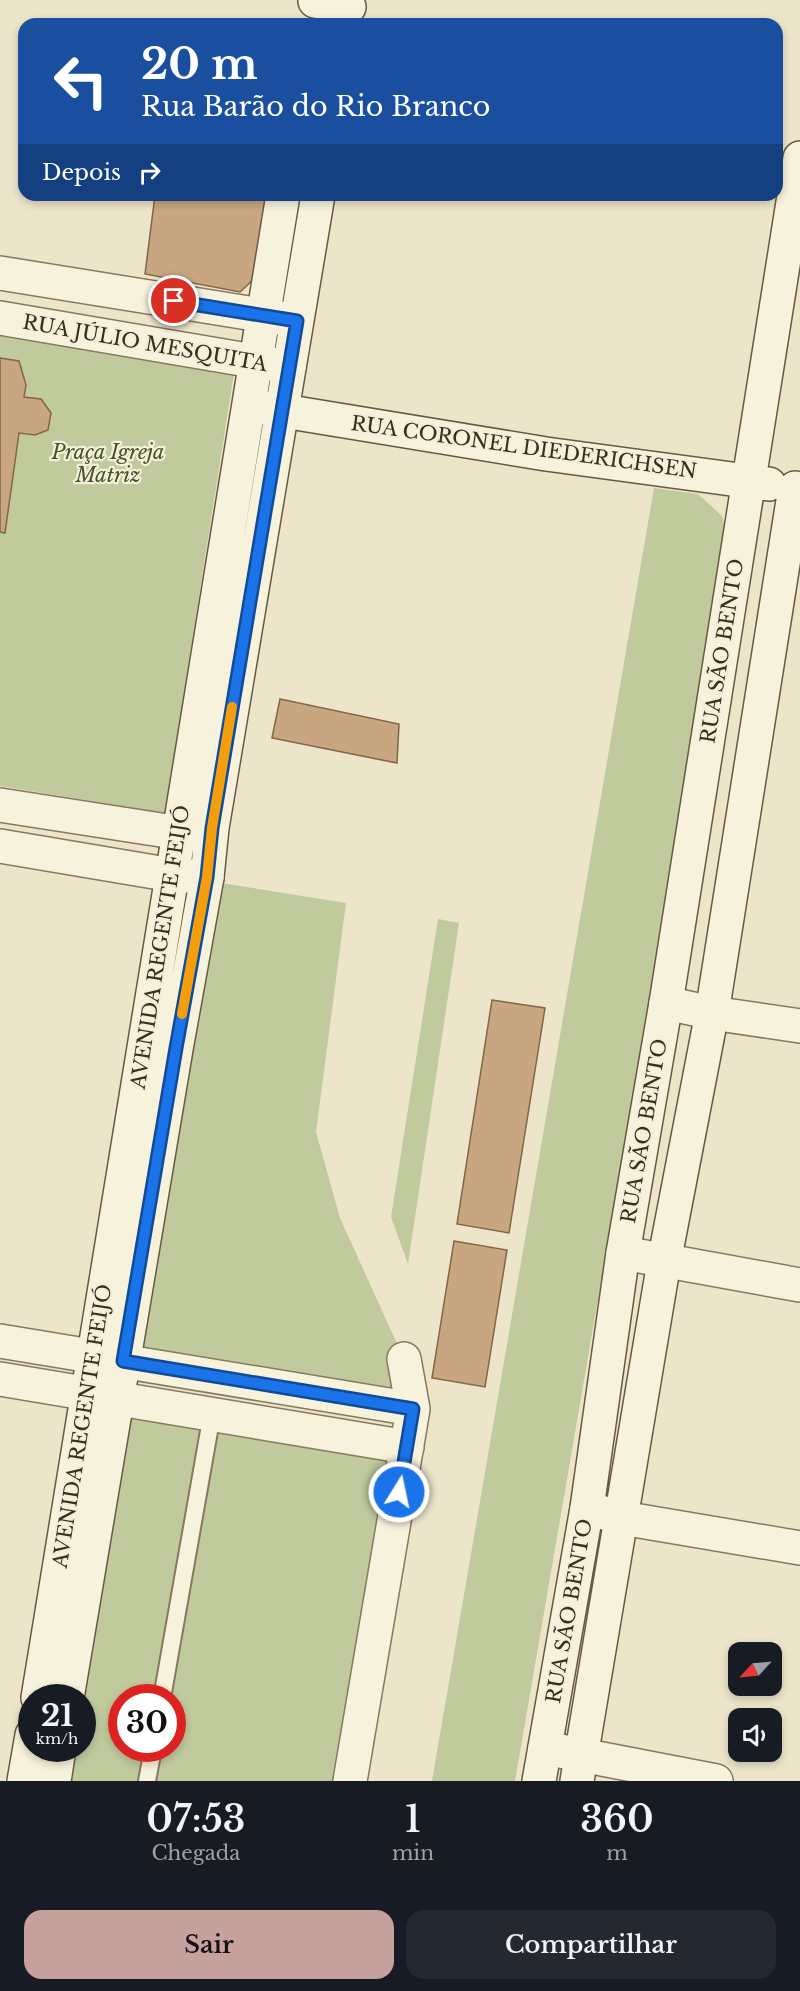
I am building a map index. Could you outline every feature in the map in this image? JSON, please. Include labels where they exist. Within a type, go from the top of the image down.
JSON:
[{"type":"street","points":[[314,8],[348,10]]},
{"type":"street","name":"RUA SÃO BENTO","points":[[539,1781],[587,1508],[623,1253],[666,1003],[799,170]]},
{"type":"street","name":"AVENIDA REGENTE FEIJÓ","points":[[160,1045],[207,877],[195,836],[204,679],[282,201]]},
{"type":"street","name":"AVENIDA REGENTE FEIJÓ","points":[[69,1684],[102,1396],[160,1045],[172,874],[195,836],[236,685],[317,201]]},
{"type":"street","points":[[7,319],[9,274],[297,321]]},
{"type":"street","name":"RUA JÚLIO MESQUITA","points":[[7,319],[289,367]]},
{"type":"street","name":"RUA CORONEL DIEDERICHSEN","points":[[249,405],[546,454],[797,489]]},
{"type":"street","name":"RUA SÃO BENTO","points":[[579,1768],[664,1262],[712,1013],[797,489]]},
{"type":"street","points":[[222,570],[254,575]]},
{"type":"street","points":[[204,679],[236,685]]},
{"type":"street","points":[[0,805],[195,836]]},
{"type":"street","points":[[692,840],[737,849]]},
{"type":"street","points":[[0,846],[172,874],[207,877]]},
{"type":"street","points":[[666,1003],[712,1013],[800,1026]]},
{"type":"street","points":[[623,1253],[800,1285]]},
{"type":"street","points":[[0,1341],[404,1408],[350,1781]]},
{"type":"street","points":[[0,1379],[398,1445]]},
{"type":"street","name":"AVENIDA REGENTE FEIJÓ","points":[[41,1684],[102,1396]]},
{"type":"street","points":[[333,1781],[398,1445]]},
{"type":"street","points":[[587,1508],[622,1518],[800,1548]]},
{"type":"street","points":[[545,1748],[579,1768],[716,1781]]},
{"type":"street","points":[[24,1781],[27,1762]]},
{"type":"street","points":[[54,1781],[57,1762]]},
{"type":"lane","points":[[164,1684],[212,1414]]},
{"type":"lane","points":[[147,1781],[151,1762]]},
{"type":"green space","name":"Praça Igreja Matriz","points":[[0,336],[234,373],[165,813],[0,786]]},
{"type":"green space","points":[[654,488],[698,494],[722,516],[734,557],[659,945],[515,1781],[432,1781]]},
{"type":"green space","points":[[215,882],[346,903],[316,1132],[340,1218],[404,1359],[396,1406],[123,1361]]},
{"type":"green space","points":[[438,919],[459,923],[408,1264],[391,1217]]},
{"type":"green space","points":[[117,1398],[389,1444],[333,1781],[54,1781],[57,1762],[96,1762],[96,1684],[84,1684]]},
{"type":"building","points":[[154,201],[265,201],[254,279],[240,292],[145,274]]},
{"type":"building","points":[[0,358],[19,361],[26,385],[24,397],[41,399],[51,413],[48,430],[35,435],[19,433],[5,533],[0,532]]},
{"type":"building","points":[[280,699],[399,724],[397,763],[272,738]]},
{"type":"building","points":[[492,1000],[545,1008],[509,1233],[457,1224]]},
{"type":"building","points":[[454,1241],[507,1250],[485,1387],[432,1378]]},
{"type":"slow traffic","points":[[182,1014],[207,877],[212,828],[232,707]]},
{"type":"route","points":[[174,301],[297,321],[212,828],[207,877],[123,1361],[413,1409],[399,1492]]}]
